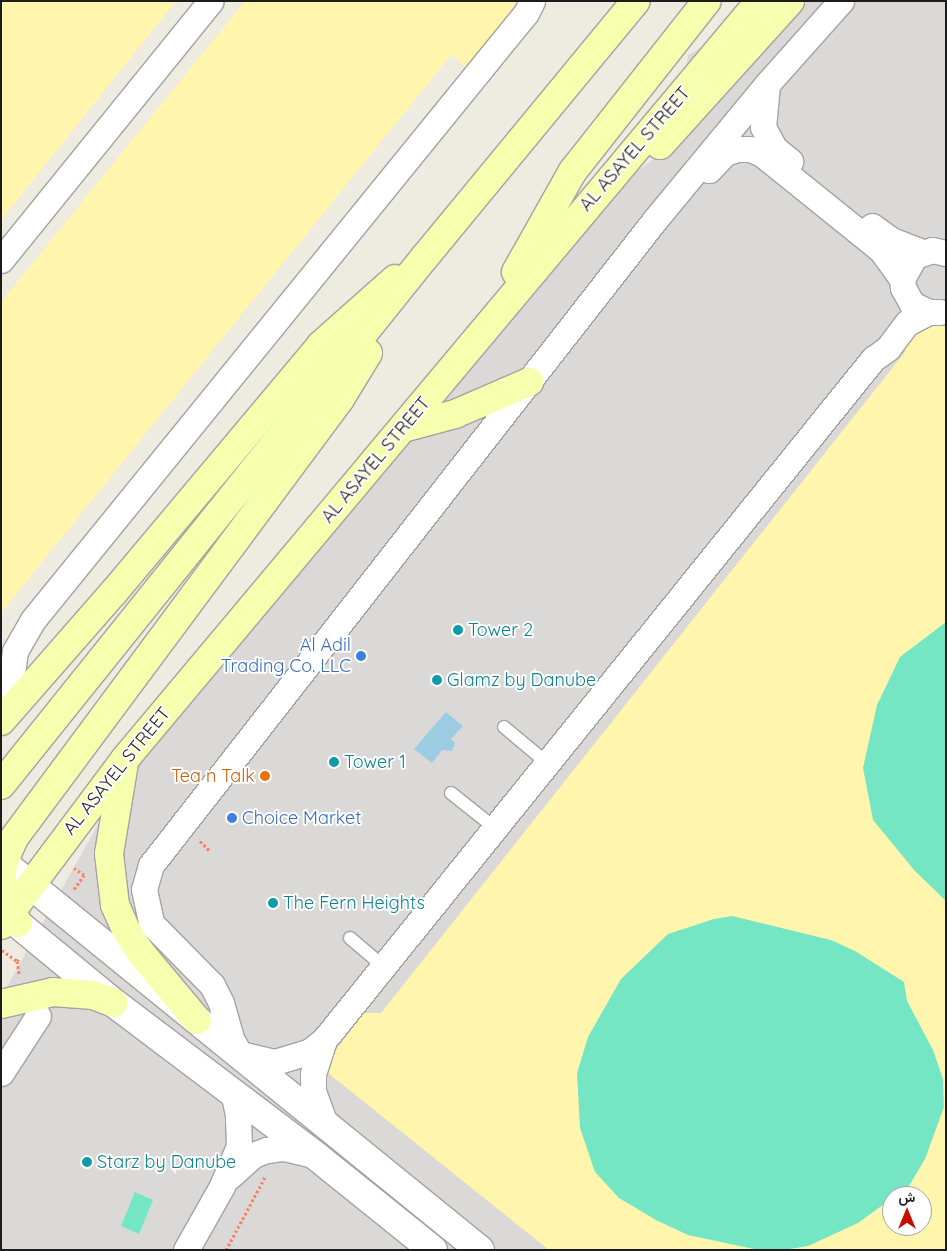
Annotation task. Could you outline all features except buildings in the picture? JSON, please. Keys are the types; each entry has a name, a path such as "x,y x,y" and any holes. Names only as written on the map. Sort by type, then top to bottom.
{"main road":[{"path":"1,785 404,286 424,258 636,1"},
{"path":"492,318 573,171 707,1"},
{"name":"AL ASAYEL STREET","path":"8,874 48,858 125,759 403,428 492,318 760,1"},
{"path":"601,189 661,144 680,126 790,1"},
{"path":"1,719 114,592 321,345 377,292 424,258"},
{"path":"8,918 8,874 14,838 340,398 404,286"},
{"path":"403,428 463,411 529,382"},
{"path":"125,759 109,854 116,905 126,930 141,953 197,1020"},
{"path":"1,1004 53,992 93,995 114,1004"}],"street":[{"path":"1,260 211,1"},
{"path":"1,719 9,696 14,651 32,621 526,13 532,1"},
{"path":"841,1 768,83 654,221 152,865 144,889 151,923 212,985 222,1003 230,1039 240,1054 275,1062 310,1052 324,1040 872,359 888,348 907,323 937,311"},
{"path":"768,83 762,127 774,148 883,235 939,251"},
{"path":"654,221 674,212 725,153 750,149 762,154 881,250 903,283 912,304 937,311"},
{"path":"872,359 879,341 897,316 909,262 939,251"},
{"path":"8,874 240,1054 480,1250"},
{"path":"8,918 114,1004 316,1156 433,1250"},
{"path":"1,1073 38,1016"},
{"path":"324,1040 313,1073 315,1099 326,1124"},
{"path":"186,1250 222,1186 239,1146 238,1114 233,1092"},
{"path":"222,1186 253,1155 284,1148 316,1156"}],"lane":[{"path":"504,727 547,763"},
{"path":"451,793 495,828"},
{"path":"350,938 383,966"}],"path":[{"path":"226,1250 268,1171 269,1166 253,1155"}],"shaded area":[{"path":"787,1 946,1 946,1250 1,1250 1,997 133,762 607,195 673,144 688,55"}],"sand":[{"path":"1,1 176,1 1,220"},
{"path":"245,1 519,1 466,67 451,55 1,613 1,302"},
{"path":"946,323 946,1250 549,1250 328,1073 329,1059 364,1013 381,1013 905,352 911,334 921,328"}],"green space":[{"path":"946,622 946,901 915,871 873,820 863,768 877,705 900,657"},
{"path":"732,916 831,940 855,951 904,982 907,1001 933,1050 943,1079 944,1107 925,1159 909,1186 882,1186 882,1206 858,1223 808,1246 784,1250 754,1249 688,1235 656,1220 619,1198 595,1172 580,1128 577,1073 588,1037 621,979 668,934 714,919"},
{"path":"135,1192 153,1200 139,1234 121,1226"}],"water":[{"path":"446,712 463,726 451,739 455,743 452,751 442,750 432,763 414,749"}],"place":[{"name":"Tower 2","path":"458,630"},
{"name":"Al Adil Trading Co. LLC","path":"361,656"},
{"name":"Glamz by Danube","path":"437,680"},
{"name":"Tower 1","path":"334,762"},
{"name":"Tea n Talk","path":"265,776"},
{"name":"Choice Market","path":"232,818"},
{"name":"The Fern Heights","path":"273,903"},
{"name":"Starz by Danube","path":"87,1162"}]}
